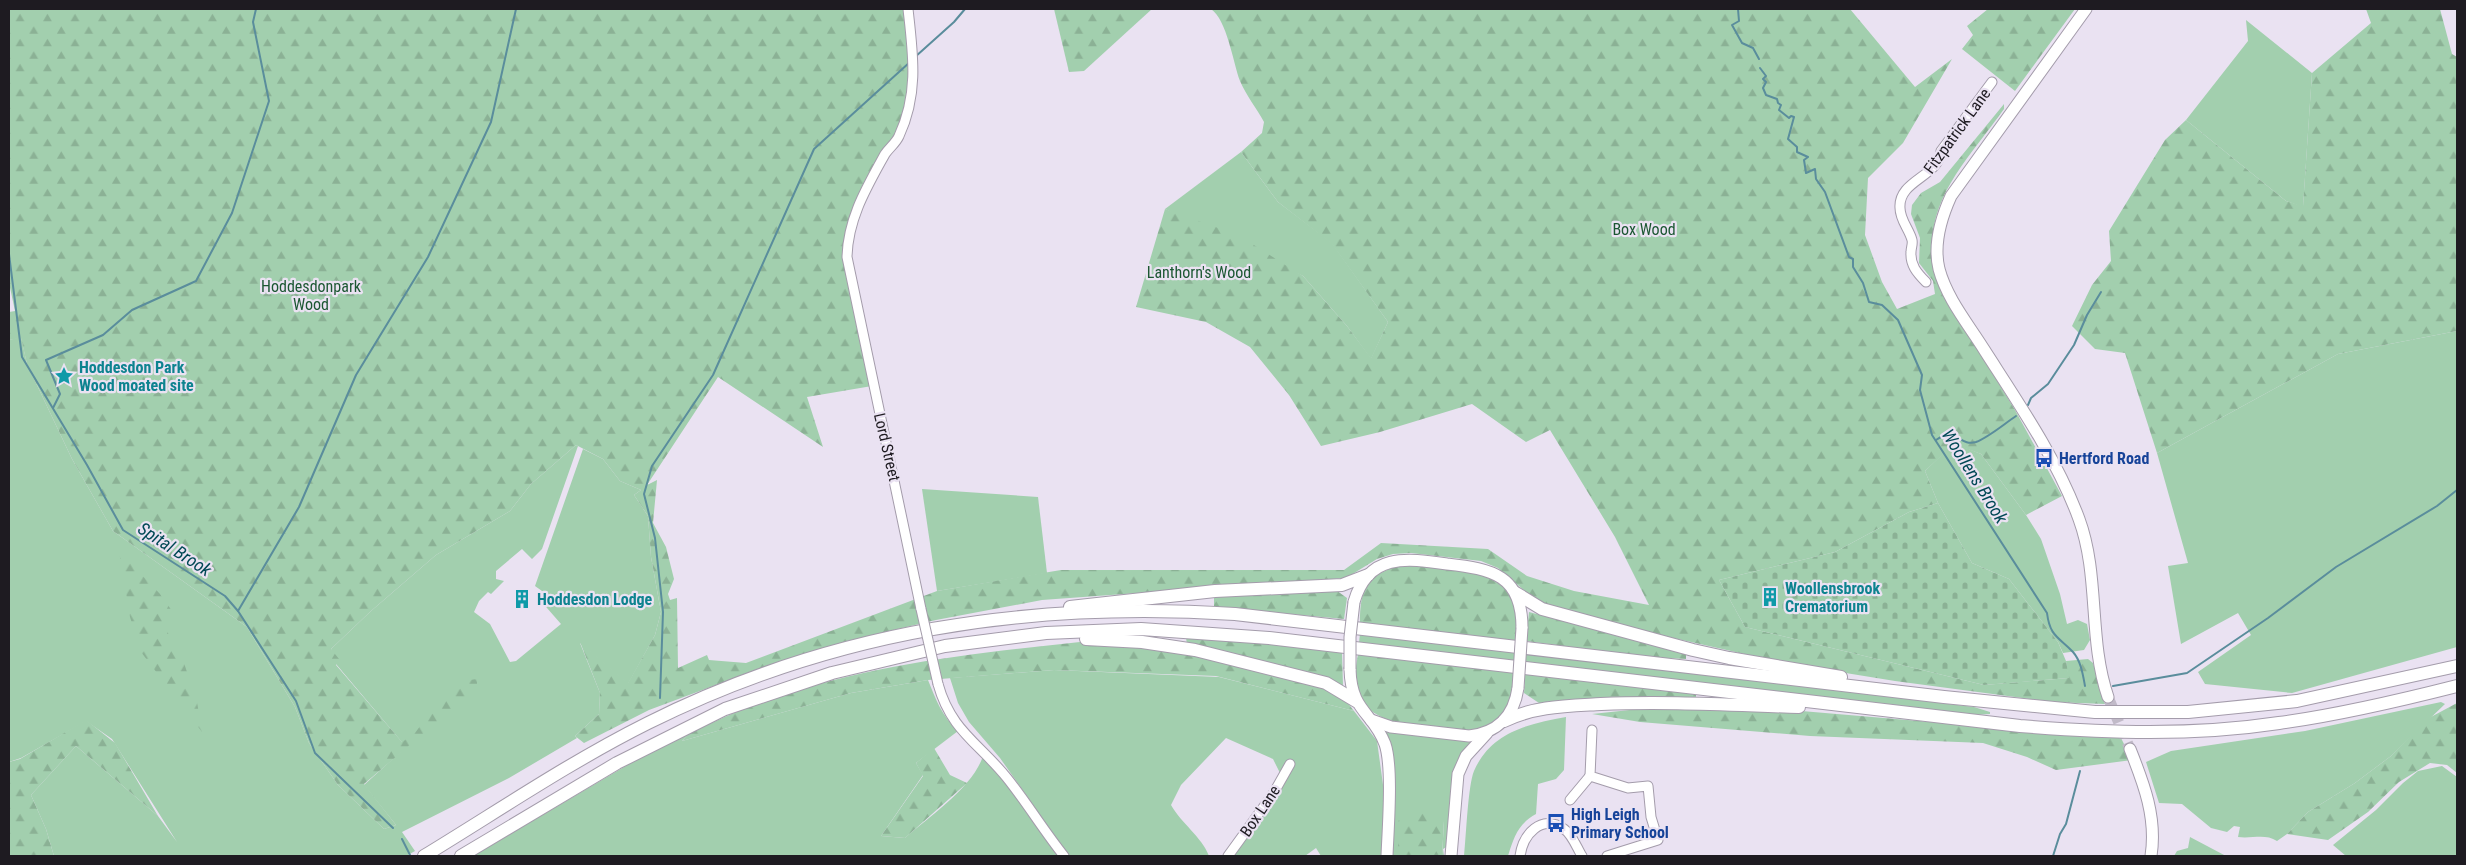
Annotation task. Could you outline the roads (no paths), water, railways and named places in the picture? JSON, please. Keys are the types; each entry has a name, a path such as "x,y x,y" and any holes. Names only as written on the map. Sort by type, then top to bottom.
{"highway":[{"path":"424,856 607,745 649,723 724,689 796,663 863,642 1084,604 1253,588 1342,585 1368,575"},
{"path":"1516,593 1551,612 1693,650 1944,697"},
{"path":"1014,616 1150,610 1235,614 1944,697 2096,712 2188,712 2297,701 2457,666"},
{"path":"461,856 617,763 725,709 832,673 945,646 1046,633 1141,629 1204,632 1891,711 2075,730 2184,732 2277,724 2332,715 2457,686"},
{"path":"945,646 1100,639 1169,645 1326,683 1356,701"},
{"path":"1504,721 1527,710 1545,707 1620,703 1675,703 1891,711"}],"main road":[{"path":"2086,9 1951,196 1939,227 1938,248 1939,268 1954,303 2028,419 2062,481 2078,518 2090,562 2097,653 2101,677 2108,697"},
{"path":"1387,856 1387,752 1384,743 1356,701 1350,688 1350,637 1354,602 1360,585 1368,575 1390,561 1407,559 1482,568 1495,572 1516,593 1522,616 1518,688 1513,709 1504,721 1487,733 1466,756 1458,774 1451,856"},
{"path":"1369,720 1391,727 1469,736 1487,733"},
{"path":"2130,750 2144,786 2151,812 2151,856"}],"street":[{"name":"Lord Street","path":"908,9 914,53 911,102 898,139 887,152 854,216 847,239 847,256 921,609 938,684 947,709 954,722 998,766 1064,856"},
{"name":"Fitzpatrick Lane","path":"1926,282 1917,273 1912,263 1912,241 1901,215 1901,198 1905,190 1921,178 1940,157 1941,151 1992,82"},
{"path":"1570,800 1590,776 1592,730"},
{"name":"Box Lane","path":"1228,856 1273,794 1290,764"},
{"path":"1590,776 1628,788 1648,786 1651,817 1658,840 1607,856"},
{"path":"1520,856 1524,839 1532,829 1543,825 1554,825 1566,830 1582,856"}],"waterway":[{"path":"53,408 60,394 46,360 103,335 132,310 196,281 232,213 269,101 253,22 256,9"},
{"path":"238,611 299,507 356,375 428,257 491,122 516,9"},
{"path":"915,57 954,22 965,9"},
{"name":"Woollens Brook","path":"1738,9 1739,21 1732,25 1742,43 1753,48 1759,59"},
{"path":"660,698 663,612 655,538 644,494 652,466 713,375 814,149 910,62"},
{"name":"Woollens Brook","path":"1760,68 1766,76 1763,79 1766,82 1763,88 1766,95 1777,99 1781,105 1779,110 1789,118 1791,116 1794,117 1788,139 1797,147 1797,152 1808,157 1804,160 1806,173 1815,169 1816,179 1825,192 1849,257 1853,259 1853,267 1863,283 1869,302 1882,305 1898,320 1922,375 1920,390 1932,435 2047,613 2053,632 2076,656 2085,686"},
{"name":"Spital Brook","path":"9,254 22,357 87,465 123,530 225,596 238,611 296,701 315,753 393,828"},
{"path":"2028,405 2031,398 2048,384 2074,345 2087,315 2101,292"},
{"path":"1936,440 1949,435 1966,442 1976,442 2016,416"},
{"path":"2113,686 2187,673 2268,618 2336,567 2437,506 2457,490"},
{"name":"Woollens Brook","path":"2053,856 2060,834 2066,824 2080,771"},
{"name":"Spital Brook","path":"402,839 410,855"}],"tunnel":[{"path":"2108,697 2130,749"}],"place":[{"name":"Hoddesdon Park Wood moated site","path":"64,376"},
{"name":"Hertford Road","path":"2044,458"},
{"name":"Woollensbrook Crematorium","path":"1770,597"},
{"name":"Hoddesdon Lodge","path":"522,599"},
{"name":"High Leigh Primary School","path":"1556,823"}],"park label":[{"name":"Box Wood","path":"1644,229"},
{"name":"Lanthorn's Wood","path":"1199,272"},
{"name":"Hoddesdonpark Wood","path":"311,295"}]}
